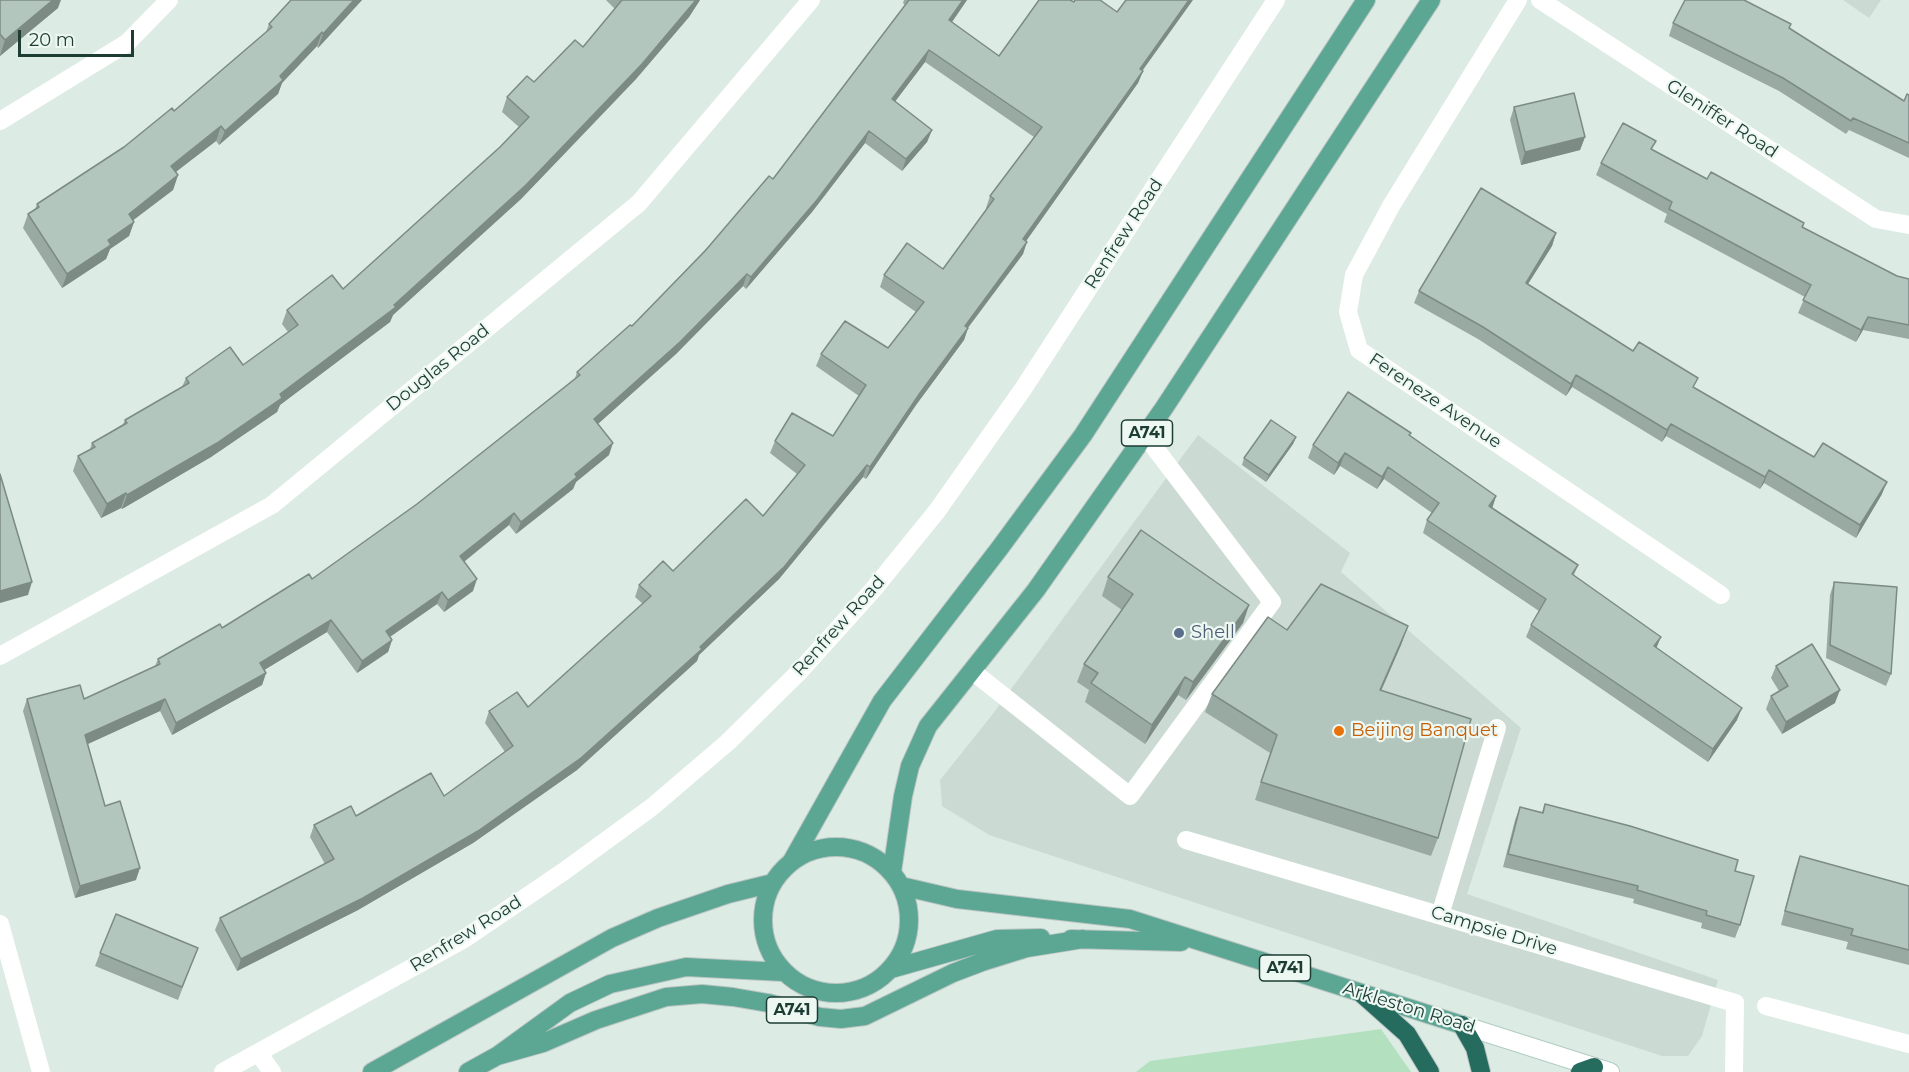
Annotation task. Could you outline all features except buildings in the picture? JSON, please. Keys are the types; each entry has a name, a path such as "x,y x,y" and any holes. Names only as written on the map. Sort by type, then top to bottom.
{"highway":[{"path":"1362,994 1407,1034 1430,1072"},
{"path":"1462,1025 1474,1048 1481,1072"}],"main road":[{"name":"A741","path":"792,861 857,741 882,701 1083,435 1366,0"},
{"name":"A741","path":"896,879 903,796 910,766 928,726 1036,590 1145,435 1431,0"},
{"path":"844,847 878,860 896,879 908,907 909,929 903,951 891,969 876,982 858,990 838,994 818,992 799,984 783,972 770,952 763,929 764,905 773,883 792,861 808,852 844,847"},
{"name":"Arkleston Road","path":"896,879 957,899 1130,919 1462,1025"},
{"path":"372,1072 612,938 658,918 728,894 773,883"},
{"name":"Arkleston Road","path":"891,969 997,939 1207,943"},
{"name":"A741","path":"497,1056 543,1043 596,1020 666,997 702,994 733,997 820,1017 841,1019 865,1016 953,973 982,962 1027,948 1083,939"},
{"name":"A741","path":"468,1072 497,1056 570,1003 610,984 686,967 783,972"}],"street":[{"path":"0,121 127,43 169,0"},
{"name":"Douglas Road","path":"0,656 272,505 639,203 811,0"},
{"name":"Renfrew Road","path":"223,1072 464,939 563,872 652,807 728,742 800,671 872,591 938,511 1030,379 1276,0"},
{"name":"Fereneze Avenue","path":"1518,0 1391,206 1354,275 1348,312 1359,350 1721,595"},
{"name":"Gleniffer Road","path":"1540,0 1876,219 1909,225"},
{"path":"972,671 1130,796 1272,602 1145,435"},
{"path":"1440,915 1497,728"},
{"name":"Campsie Drive","path":"1186,840 1735,1003 1734,1072"},
{"path":"0,924 41,1072"},
{"path":"1766,1006 1909,1044"},
{"name":"Arkleston Road","path":"1462,1025 1595,1070"},
{"path":"259,1054 272,1072"}],"shaded area":[{"path":"1843,0 1881,0 1869,18"},
{"path":"1198,435 1350,553 1341,572 1521,728 1467,894 1718,980 1702,1036 1688,1056 1662,1056 989,835 942,806 940,780 992,715"}],"green space":[{"path":"1381,1029 1411,1072 1136,1072 1150,1061"}],"place":[{"name":"Shell","path":"1179,633"},
{"name":"Beijing Banquet","path":"1339,731"}]}
